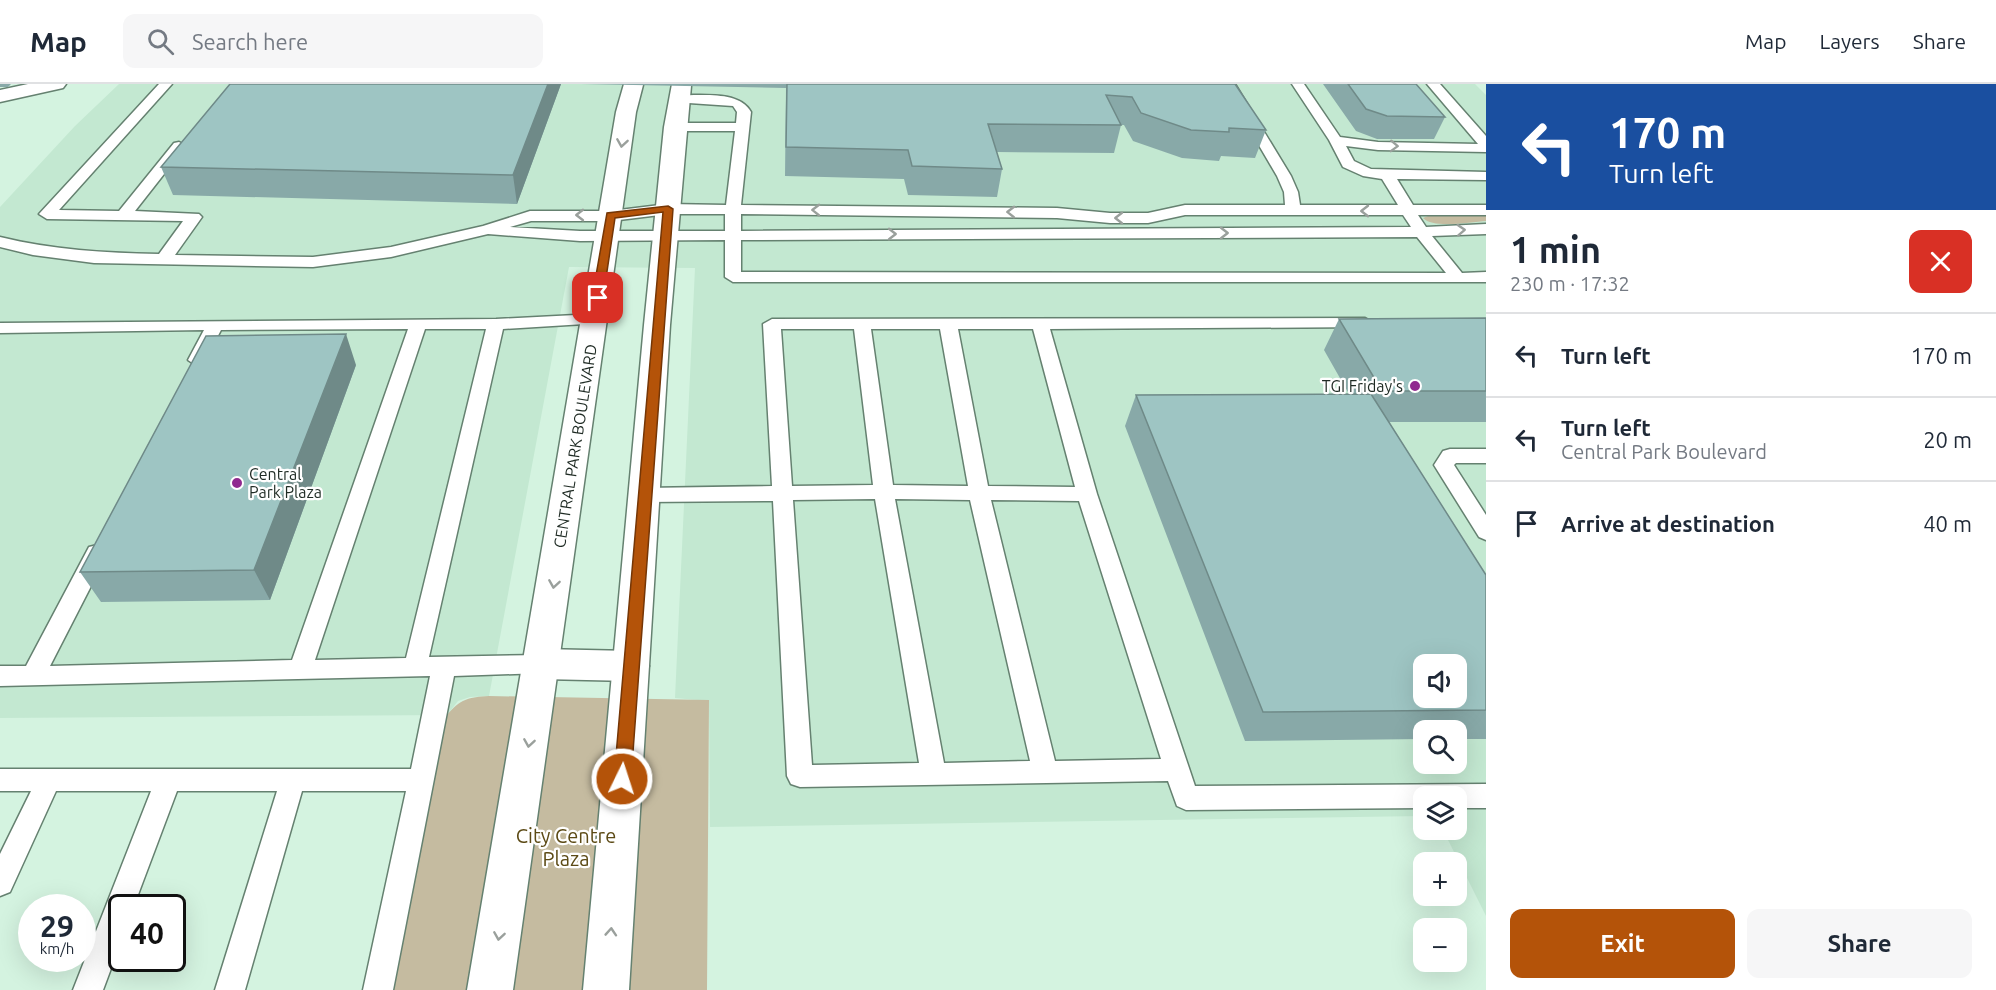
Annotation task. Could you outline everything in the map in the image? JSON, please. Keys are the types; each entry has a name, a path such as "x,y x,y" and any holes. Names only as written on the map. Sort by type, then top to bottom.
{"street":[{"path":"0,96 56,84"},
{"name":"CENTRAL PARK BOULEVARD","path":"490,990 626,112 633,85"},
{"path":"606,990 644,495 675,127 680,92"},
{"path":"542,664 631,666"}],"lane":[{"path":"163,260 194,217 47,214 166,84"},
{"path":"1229,84 1284,176 1291,192 1293,210"},
{"path":"1298,84 1336,140 1348,164 1368,173 1388,175 1486,176"},
{"path":"1433,84 1486,146"},
{"path":"680,92 734,102 740,104 744,112 734,210 733,278 1486,277"},
{"path":"675,127 743,127"},
{"path":"123,216 187,137"},
{"path":"1336,140 1378,146 1486,146"},
{"path":"1388,175 1421,232 1458,278"},
{"path":"0,242 62,254 163,260 314,262 391,252 487,230 522,235 667,221 734,210 1070,214 1110,218 1148,218 1185,210 1486,210"},
{"path":"1165,233 1168,212"},
{"path":"1070,214 1089,234"},
{"path":"609,225 667,221 733,234 1421,232 1486,229"},
{"path":"0,328 496,324 595,319"},
{"path":"1177,770 800,776 772,324 1380,323"},
{"path":"300,670 418,324"},
{"path":"415,668 496,324"},
{"path":"862,324 884,492 933,774"},
{"path":"948,324 979,493 1045,772"},
{"path":"1040,324 1087,494 1186,798 1486,796"},
{"path":"187,378 215,325"},
{"path":"1486,456 1450,456 1444,465 1486,532"},
{"path":"644,495 884,492 1087,494"},
{"path":"33,675 105,537"},
{"path":"0,676 542,664"},
{"path":"378,990 444,667"},
{"path":"0,780 421,780"},
{"path":"0,883 49,780"},
{"path":"88,990 168,780"},
{"path":"230,990 293,780"}],"shaded area":[{"path":"119,84 1475,84 1486,95 1486,916 1467,878 1467,852 1454,852 1448,840 1467,840 1467,786 1413,786 1413,816 710,827 709,701 675,698 695,268 569,267 489,696 470,697 458,701 447,715 0,718 0,207 75,126"}],"green space":[{"path":"1486,215 1486,221 1453,224 1435,223 1423,218 1428,216"},
{"name":"City Centre Plaza","path":"489,696 709,700 707,990 389,990 447,715 456,705 465,700"}],"building":[{"path":"230,84 548,84 513,175 161,167"},
{"path":"787,84 1235,84 1266,130 1229,128 1229,132 1191,130 1141,113 1132,97 1106,95 1121,125 988,124 1002,169 912,166 908,150 786,147"},
{"path":"1348,84 1416,84 1445,117 1387,116 1366,109"},
{"path":"1486,318 1486,391 1382,391 1339,319"},
{"name":"Central Park Plaza","path":"346,334 254,570 80,572 206,336"},
{"path":"1371,394 1486,575 1486,710 1263,712 1136,395"}],"place":[{"name":"TGI Friday's","path":"1415,386"},
{"name":"Central Park Plaza","path":"237,483"}],"route":[{"path":"598,298 610,216 668,209 622,779"}]}
